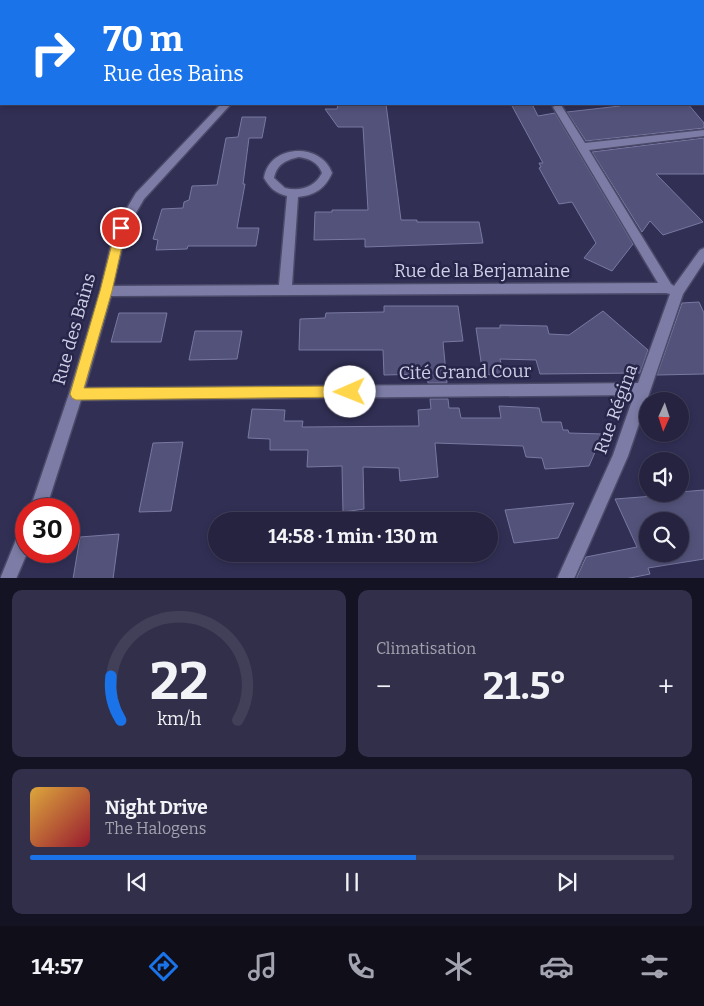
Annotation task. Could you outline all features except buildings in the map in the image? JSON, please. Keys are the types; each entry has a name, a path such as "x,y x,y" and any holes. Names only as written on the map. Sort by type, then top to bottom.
{"street":[{"name":"Rue des Bains","path":"42,498 76,394 106,291 121,228 140,196 225,105"},
{"path":"558,107 672,290"},
{"path":"582,147 704,133"},
{"path":"290,155 313,156 321,160 327,172 325,179 319,187 310,191 293,194 275,187 270,181 269,171 271,166 277,160 290,155"},
{"path":"285,290 293,194"},
{"name":"Rue Régina","path":"565,578 620,456 644,389 672,290 704,253"},
{"name":"Rue de la Berjamaine","path":"106,291 672,290"},
{"name":"Cité Grand Cour","path":"76,394 644,389"},
{"path":"7,578 15,560"}],"route":[{"path":"121,228 106,291 76,394 350,392"}]}
